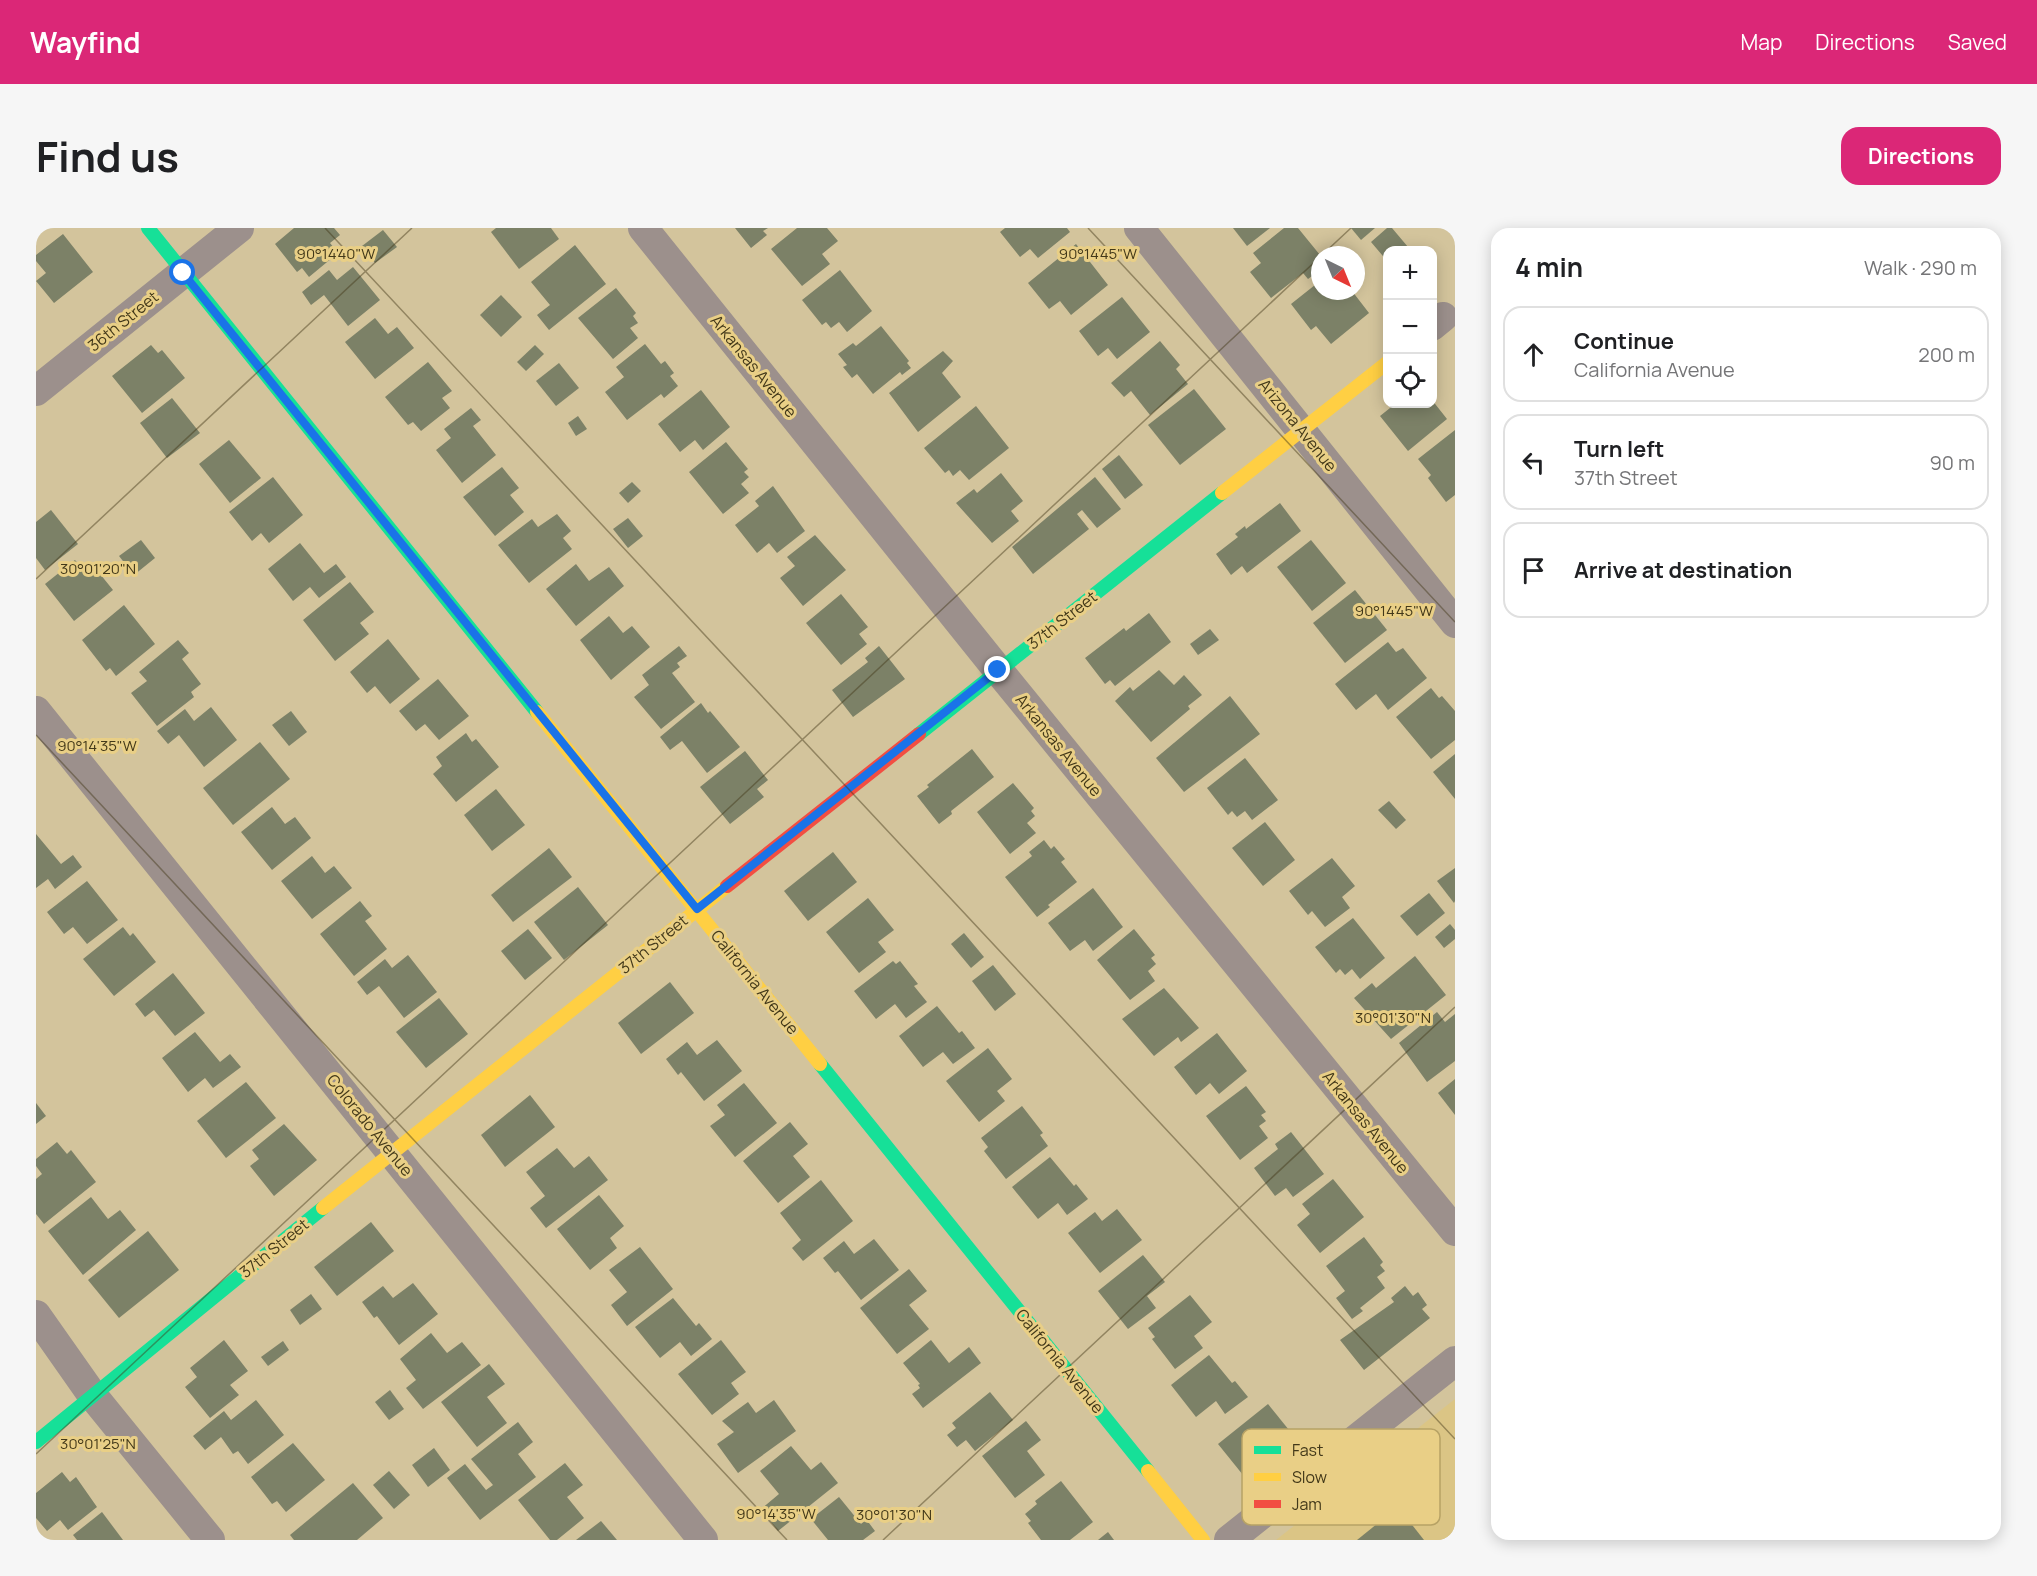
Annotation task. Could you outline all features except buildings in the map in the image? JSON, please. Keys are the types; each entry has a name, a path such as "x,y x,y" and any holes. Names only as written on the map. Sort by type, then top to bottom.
{"street":[{"name":"California Avenue","path":"148,228 1203,1540"},
{"name":"36th Street","path":"36,391 239,228"},
{"name":"Arkansas Avenue","path":"643,228 998,670 1455,1231"},
{"name":"Arizona Avenue","path":"1139,228 1455,623"},
{"name":"37th Street","path":"36,1442 392,1152 1383,366"},
{"name":"Colorado Avenue","path":"36,711 703,1540"},
{"path":"36,1315 93,1395 210,1540"},
{"path":"1369,1429 1455,1361"},
{"path":"1229,1540 1248,1525"}],"shaded area":[{"path":"1455,1399 1455,1540 1276,1540 1295,1525 1440,1525 1440,1429 1417,1429"}],"traffic: fast":[{"path":"148,228 537,712"},
{"path":"919,734 1222,493"},
{"path":"820,1064 1148,1471"},
{"path":"36,1442 323,1208"}],"traffic: slow":[{"path":"1222,493 1383,366"},
{"path":"537,712 820,1064"},
{"path":"323,1208 727,886"},
{"path":"1148,1471 1203,1540"}],"traffic: jam":[{"path":"727,886 919,734"}],"route":[{"path":"183,273 697,909 998,670"}]}
